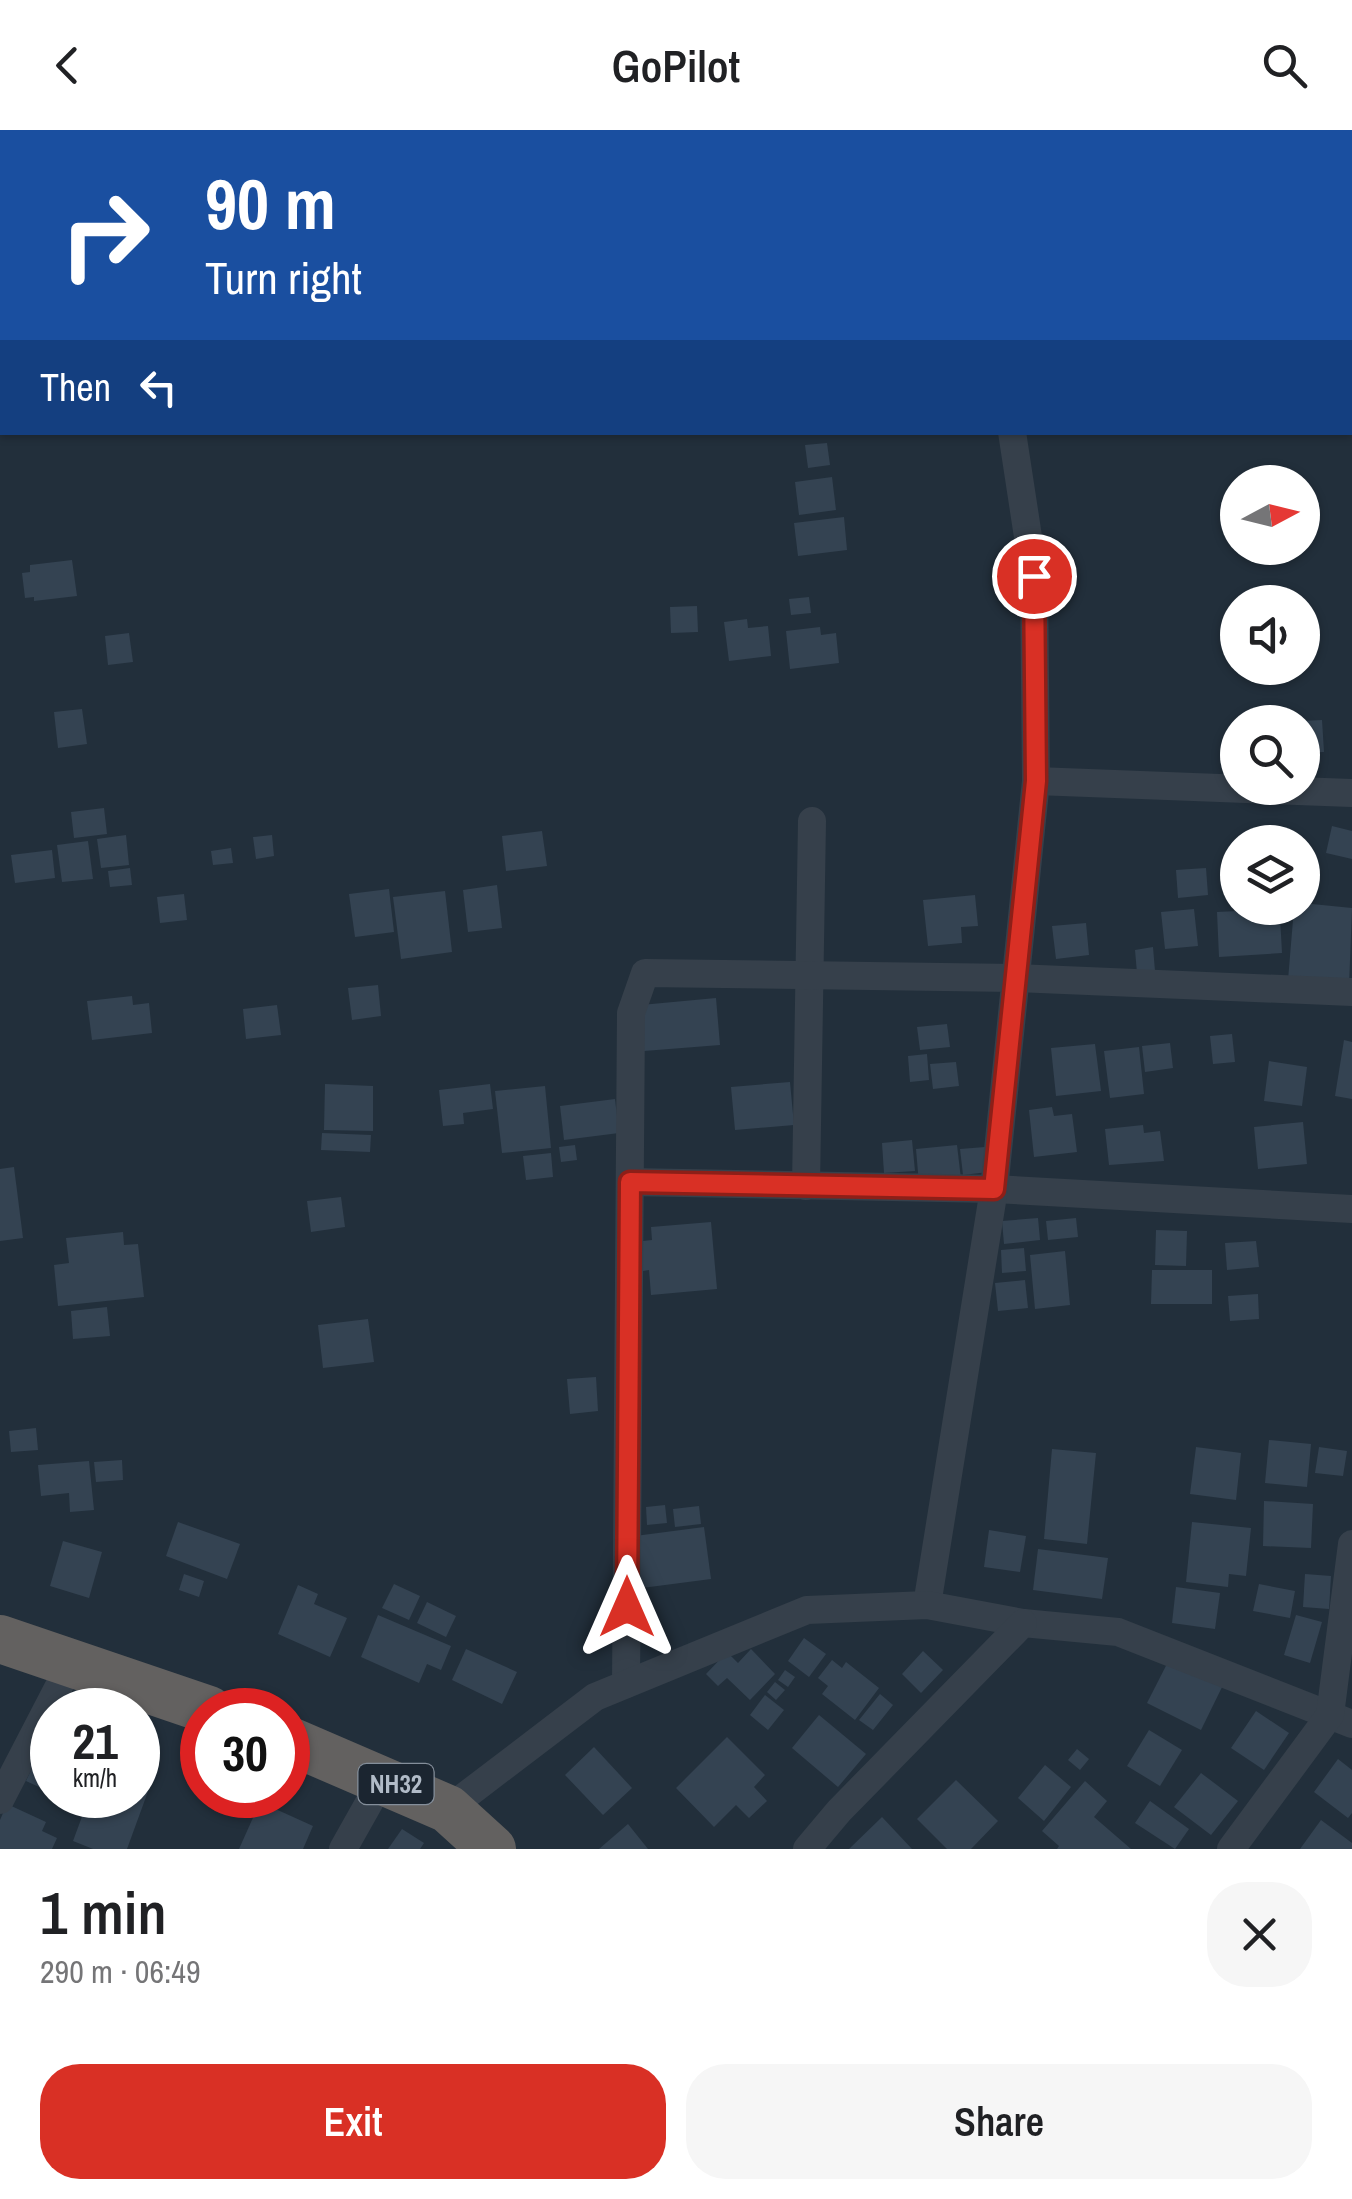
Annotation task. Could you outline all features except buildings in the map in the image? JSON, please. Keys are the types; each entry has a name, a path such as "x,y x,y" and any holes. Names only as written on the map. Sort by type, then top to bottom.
{"highway":[{"path":"0,1639 180,1700"},
{"name":"NH32","path":"310,1749 448,1809 492,1849"}],"street":[{"path":"926,1605 994,1189 1036,781 1034,576 1012,435"},
{"path":"1036,781 1352,793"},
{"path":"806,1186 812,820"},
{"path":"626,1684 632,1014 644,973 1015,978 1352,992"},
{"path":"630,1182 994,1189 1352,1209"},
{"path":"1232,1849 1341,1719 1352,1544"},
{"path":"448,1809 595,1697 807,1610 926,1605 1023,1623 1118,1632 1341,1719"},
{"path":"807,1849 1023,1623"},
{"path":"0,1800 71,1663"},
{"path":"344,1849 382,1778"}],"route":[{"path":"627,1607 630,1182 994,1189 1036,781 1034,576"}]}
